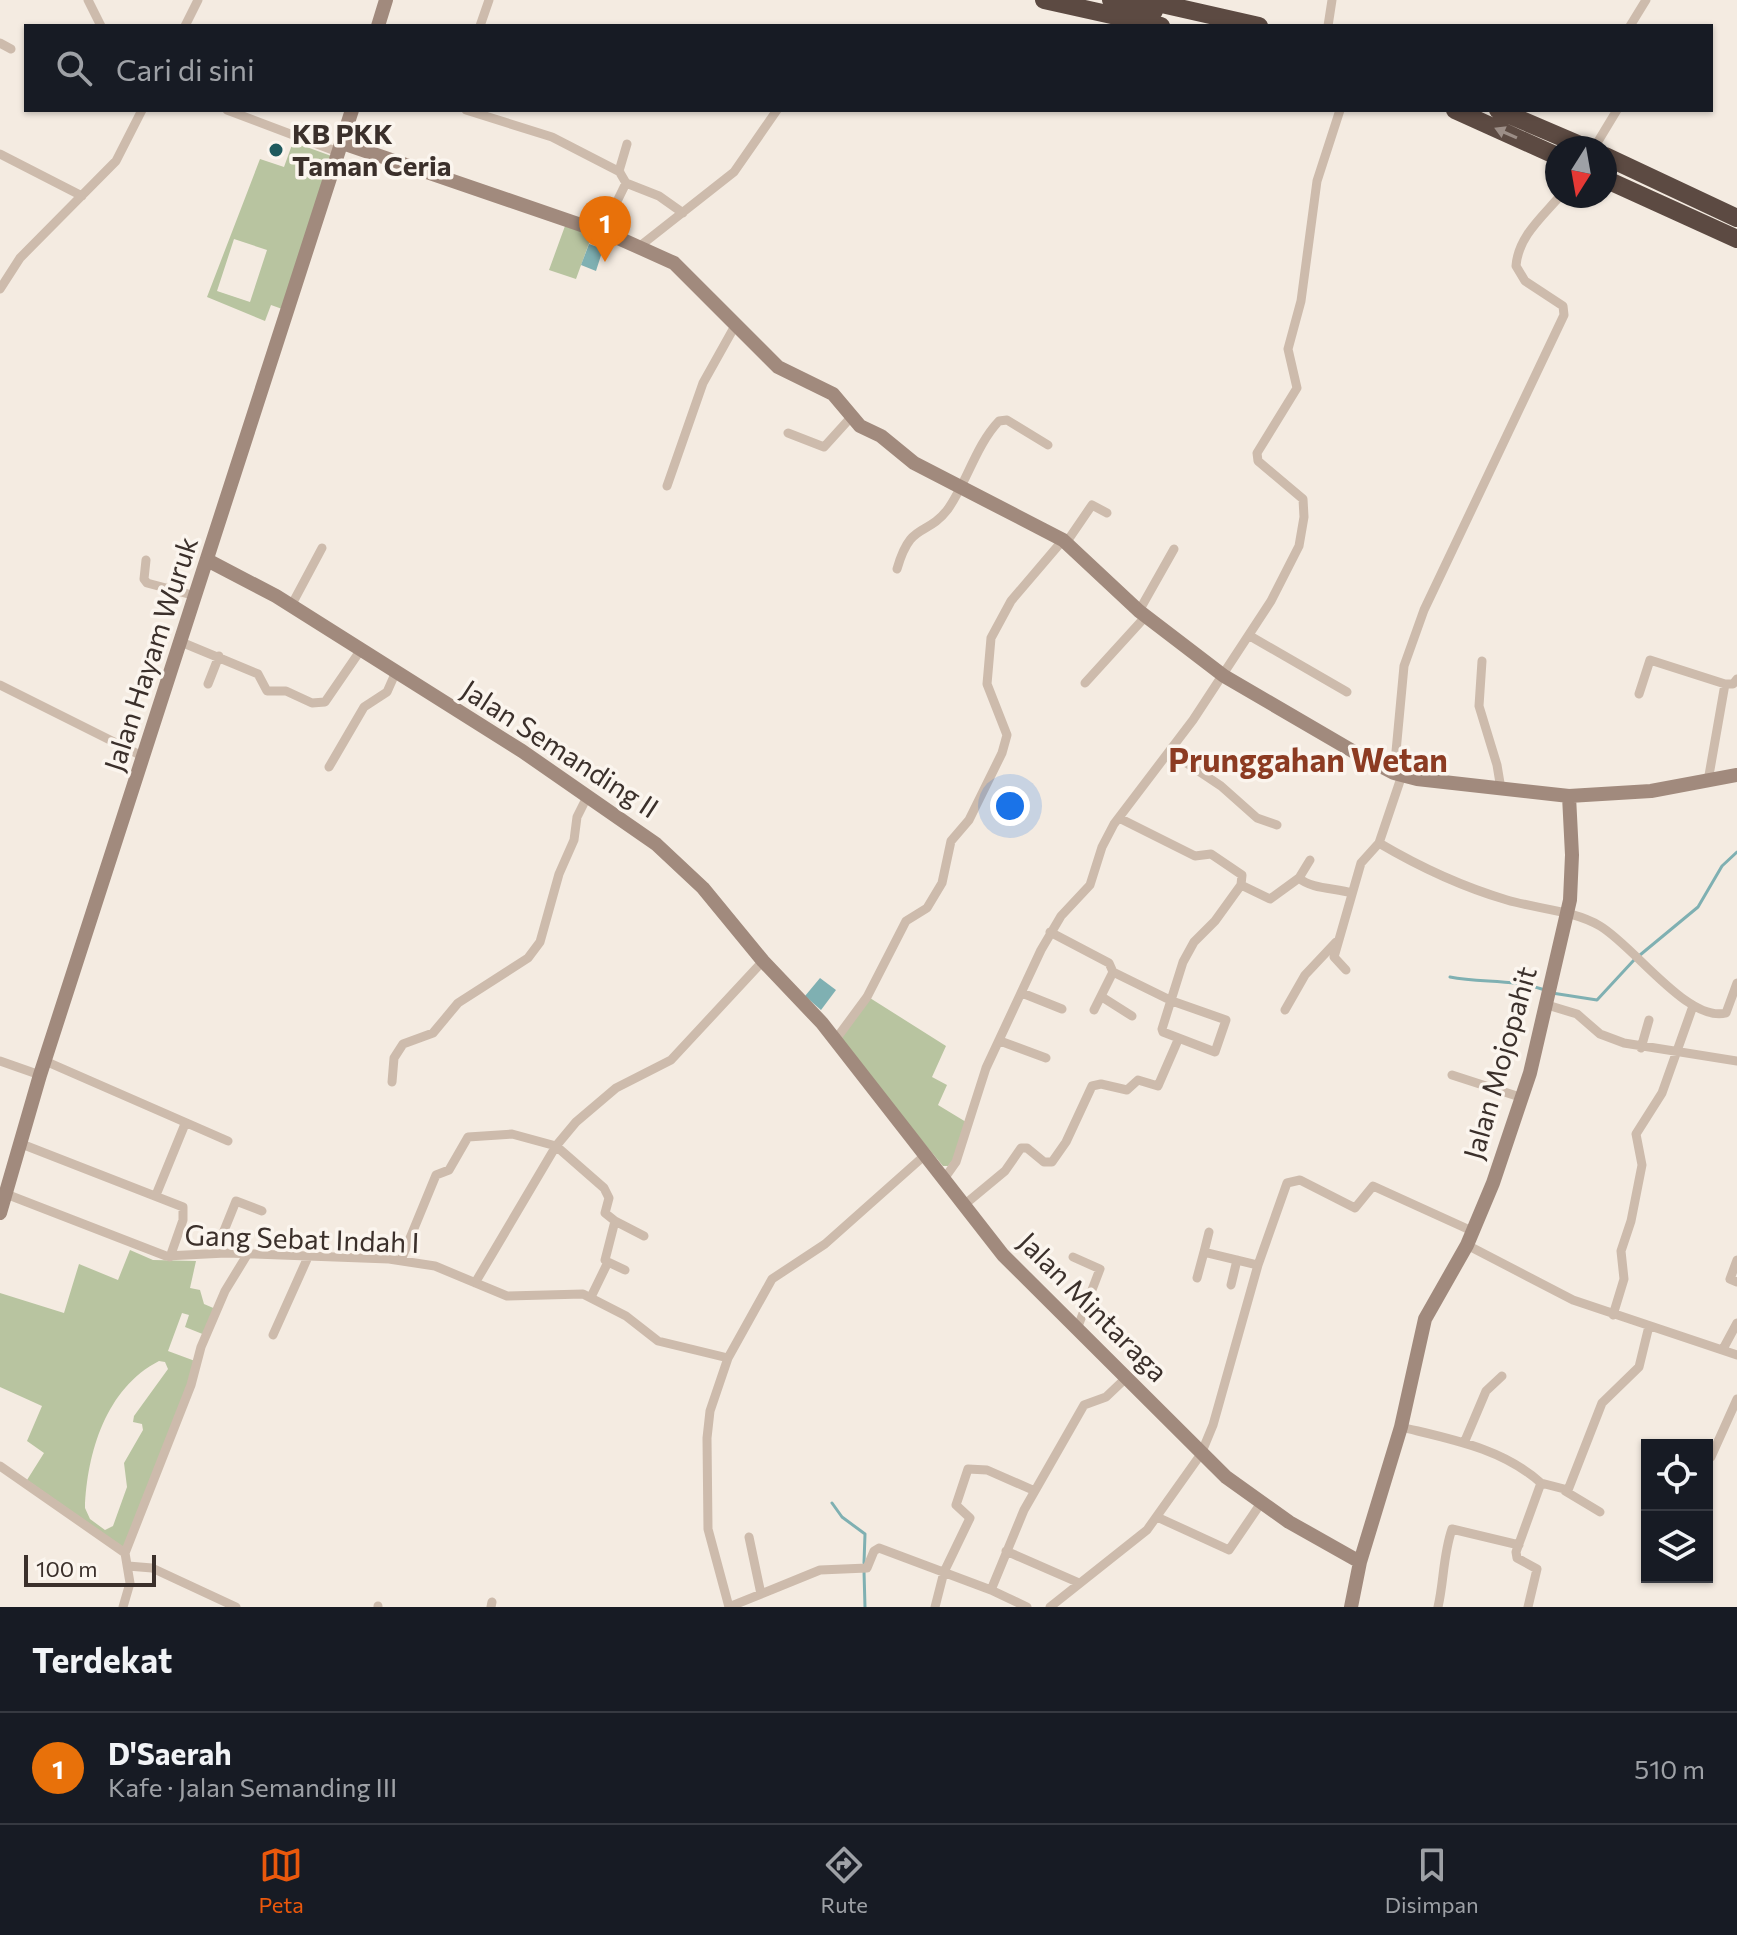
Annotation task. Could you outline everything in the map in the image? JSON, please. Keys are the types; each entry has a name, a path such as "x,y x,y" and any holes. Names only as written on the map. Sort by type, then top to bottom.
{"highway":[{"path":"1044,0 1152,24"},
{"path":"1111,0 1202,24"},
{"path":"1144,0 1226,23"},
{"path":"1459,112 1545,151"},
{"path":"1503,112 1559,136"},
{"path":"1545,130 1549,136"},
{"path":"1617,162 1737,218"},
{"path":"1617,172 1647,187 1644,192 1633,191"},
{"path":"1617,184 1737,236"},
{"path":"1670,186 1658,185 1656,190 1737,236"}],"street":[{"path":"88,0 100,24"},
{"path":"186,24 198,0"},
{"path":"379,24 386,0"},
{"path":"481,24 489,0"},
{"path":"1328,24 1332,0"},
{"path":"1631,24 1646,0"},
{"path":"0,43 11,49"},
{"path":"0,289 20,258 116,161 141,112"},
{"path":"233,112 602,232 674,263 690,275 778,367 833,394 860,426 881,436 914,463 958,488 1064,541 1143,614 1224,676 1326,737 1398,774 1569,796 1651,791 1737,775"},
{"name":"Jalan Hayam Wuruk","path":"0,1213 6,1194 5,1166 19,1143 351,112"},
{"path":"472,112 552,137 620,172 626,183 659,196 683,213"},
{"path":"640,246 734,172 776,112"},
{"path":"944,1179 956,1162 983,1074 1050,932 1090,885 1104,842 1224,676 1293,560 1304,524 1302,496 1258,461 1257,453 1297,388 1288,349 1301,301 1317,181 1339,112"},
{"path":"1601,136 1616,112"},
{"path":"620,172 627,144"},
{"path":"0,154 82,196"},
{"path":"602,232 626,183"},
{"path":"1346,970 1334,960 1339,940 1361,863 1379,843 1398,774 1404,666 1420,622 1564,315 1563,306 1525,281 1516,266 1520,248 1550,208"},
{"path":"667,486 703,383 736,324"},
{"path":"788,433 824,447 853,415"},
{"path":"897,569 908,539 942,516 999,421 1007,420 1048,445"},
{"path":"836,1039 867,997 906,921 927,908 942,883 951,841 969,820 1002,753 1007,735 987,684 991,638 1011,601 1092,505 1107,513"},
{"path":"291,606 322,548"},
{"path":"1085,683 1143,614 1174,549"},
{"path":"146,560 144,579 147,583 196,596"},
{"name":"Jalan Semanding II","path":"209,561 291,606 588,795 675,861 836,1039"},
{"path":"1250,636 1347,692"},
{"path":"181,642 258,674 267,691 286,691 318,704 325,702 360,651"},
{"path":"208,684 219,656"},
{"path":"1639,694 1650,660 1725,684 1733,684 1737,679"},
{"path":"1482,661 1479,706 1501,789"},
{"path":"329,767 364,707 387,692 395,674"},
{"path":"1708,781 1725,684"},
{"path":"0,685 144,757"},
{"path":"1170,752 1221,786 1257,818 1277,825"},
{"path":"392,1082 394,1058 403,1044 427,1037 458,1003 533,953 559,874 574,840 579,811 588,795"},
{"name":"Jalan Mojopahit","path":"1351,1607 1360,1562 1401,1427 1425,1319 1470,1238 1523,1098 1567,914 1572,855 1569,796"},
{"path":"1050,932 1107,961 1113,972 1172,1001 1226,1021 1214,1052 1178,1040 1162,1029 1172,1001 1183,962 1194,942 1215,921 1241,885 1242,875 1211,854 1195,856 1119,818"},
{"path":"1379,843 1405,859 1503,899 1567,914 1601,926 1634,950 1682,1000 1693,1006 1725,1014 1736,989"},
{"path":"1241,885 1269,899 1299,878 1310,860"},
{"path":"1299,878 1308,885 1324,885 1352,893"},
{"path":"1285,1010 1305,975 1339,940"},
{"path":"475,1283 556,1146 576,1122 616,1088 671,1060 763,961"},
{"path":"1094,1010 1113,972"},
{"path":"1022,993 1062,1009"},
{"path":"1102,997 1132,1016"},
{"path":"1544,1004 1570,1010 1600,1034 1641,1048 1737,1061"},
{"path":"1613,1315 1624,1279 1621,1251 1631,1221 1642,1165 1636,1134 1662,1093 1693,1006"},
{"path":"1641,1048 1649,1020"},
{"name":"Jalan Mintaraga","path":"836,1039 1003,1255 1201,1454 1261,1503 1360,1562"},
{"path":"964,1205 1005,1171 1023,1147 1040,1160 1052,1162 1066,1142 1092,1086 1101,1084 1127,1090 1139,1080 1158,1086 1178,1040"},
{"path":"1000,1041 1046,1058"},
{"path":"0,1061 43,1068 228,1141"},
{"path":"1452,1075 1523,1098"},
{"path":"156,1195 185,1124"},
{"path":"401,1260 436,1175 449,1170 468,1137 512,1134 556,1146 604,1188 609,1198 605,1213 644,1236"},
{"path":"19,1143 183,1207 183,1220 170,1257"},
{"path":"924,1156 825,1244 772,1279 728,1358 710,1411 707,1438 708,1529 729,1607 820,1570 863,1568 879,1548 991,1590 1027,1607"},
{"path":"1050,1607 1077,1582 1135,1540 1157,1517 1201,1454 1217,1412 1258,1265 1287,1183 1294,1180 1326,1192 1355,1208 1373,1186 1470,1238 1539,1285 1613,1315 1737,1355"},
{"name":"Gang Sebat Indah I","path":"6,1194 170,1257 215,1253 401,1260 435,1266 513,1297 575,1292 626,1316 658,1341 728,1358"},
{"path":"215,1253 236,1201 262,1211"},
{"path":"615,1221 605,1260 625,1270"},
{"path":"1197,1278 1209,1232"},
{"path":"1204,1252 1258,1265"},
{"path":"123,1607 130,1583 125,1553 191,1385 201,1347 225,1291 247,1255"},
{"path":"273,1335 308,1257"},
{"path":"1073,1257 1100,1269 1077,1329"},
{"path":"1231,1285 1237,1260"},
{"path":"1737,1260 1730,1279 1737,1282"},
{"path":"591,1297 608,1262"},
{"path":"1723,1349 1737,1323"},
{"path":"1565,1491 1602,1403 1639,1367 1649,1326"},
{"path":"1464,1443 1487,1389 1502,1376"},
{"path":"991,1590 1035,1491 1086,1402 1106,1397 1126,1378"},
{"path":"1713,1453 1737,1399"},
{"path":"1401,1427 1464,1443 1503,1457 1541,1483 1565,1491 1600,1512"},
{"path":"0,1466 125,1553"},
{"path":"935,1607 944,1572 970,1518 956,1505 968,1469 987,1470 1035,1491"},
{"path":"1528,1607 1537,1569 1517,1558 1541,1483"},
{"path":"1157,1517 1229,1550 1261,1503"},
{"path":"1438,1607 1444,1583 1443,1564 1452,1529 1519,1545"},
{"path":"749,1537 761,1594"},
{"path":"1006,1551 1077,1582"},
{"path":"128,1566 152,1568 236,1607"}],"green space":[{"path":"293,142 334,157 285,310 271,305 265,321 207,297 260,159 284,167","holes":["234,239 267,250 250,302 217,291"]},
{"path":"565,226 592,235 576,279 549,270"},
{"path":"870,998 946,1046 932,1077 947,1085 938,1105 966,1122 956,1156 948,1166 943,1166 839,1040"},
{"path":"130,1250 153,1260 196,1261 190,1288 200,1290 204,1304 218,1310 205,1335 185,1327 189,1315 182,1313 168,1351 195,1361 190,1386 124,1548 27,1480 44,1453 27,1441 42,1406 0,1387 0,1293 64,1313 79,1264 118,1280","holes":["159,1361 165,1362 168,1369 134,1416 133,1422 142,1424 143,1430 124,1463 127,1487 113,1526 105,1530 90,1519 85,1508 95,1444 113,1405 125,1388"]}],"water":[{"path":"589,244 603,249 596,271 581,265"},
{"path":"820,978 836,990 821,1010 805,996"}],"waterway":[{"path":"1640,955 1698,907 1722,866 1737,852"},
{"path":"1552,993 1597,1000 1634,960"},
{"path":"1450,977 1522,984 1545,990"},
{"path":"832,1503 842,1517 865,1534 864,1563"},
{"path":"864,1571 865,1607"}],"place":[{"name":"KB PKK Taman Ceria","path":"276,150"},
{"name":"D'Saerah","path":"605,262"}],"district":[{"name":"Prunggahan Wetan","path":"1308,761"}]}
